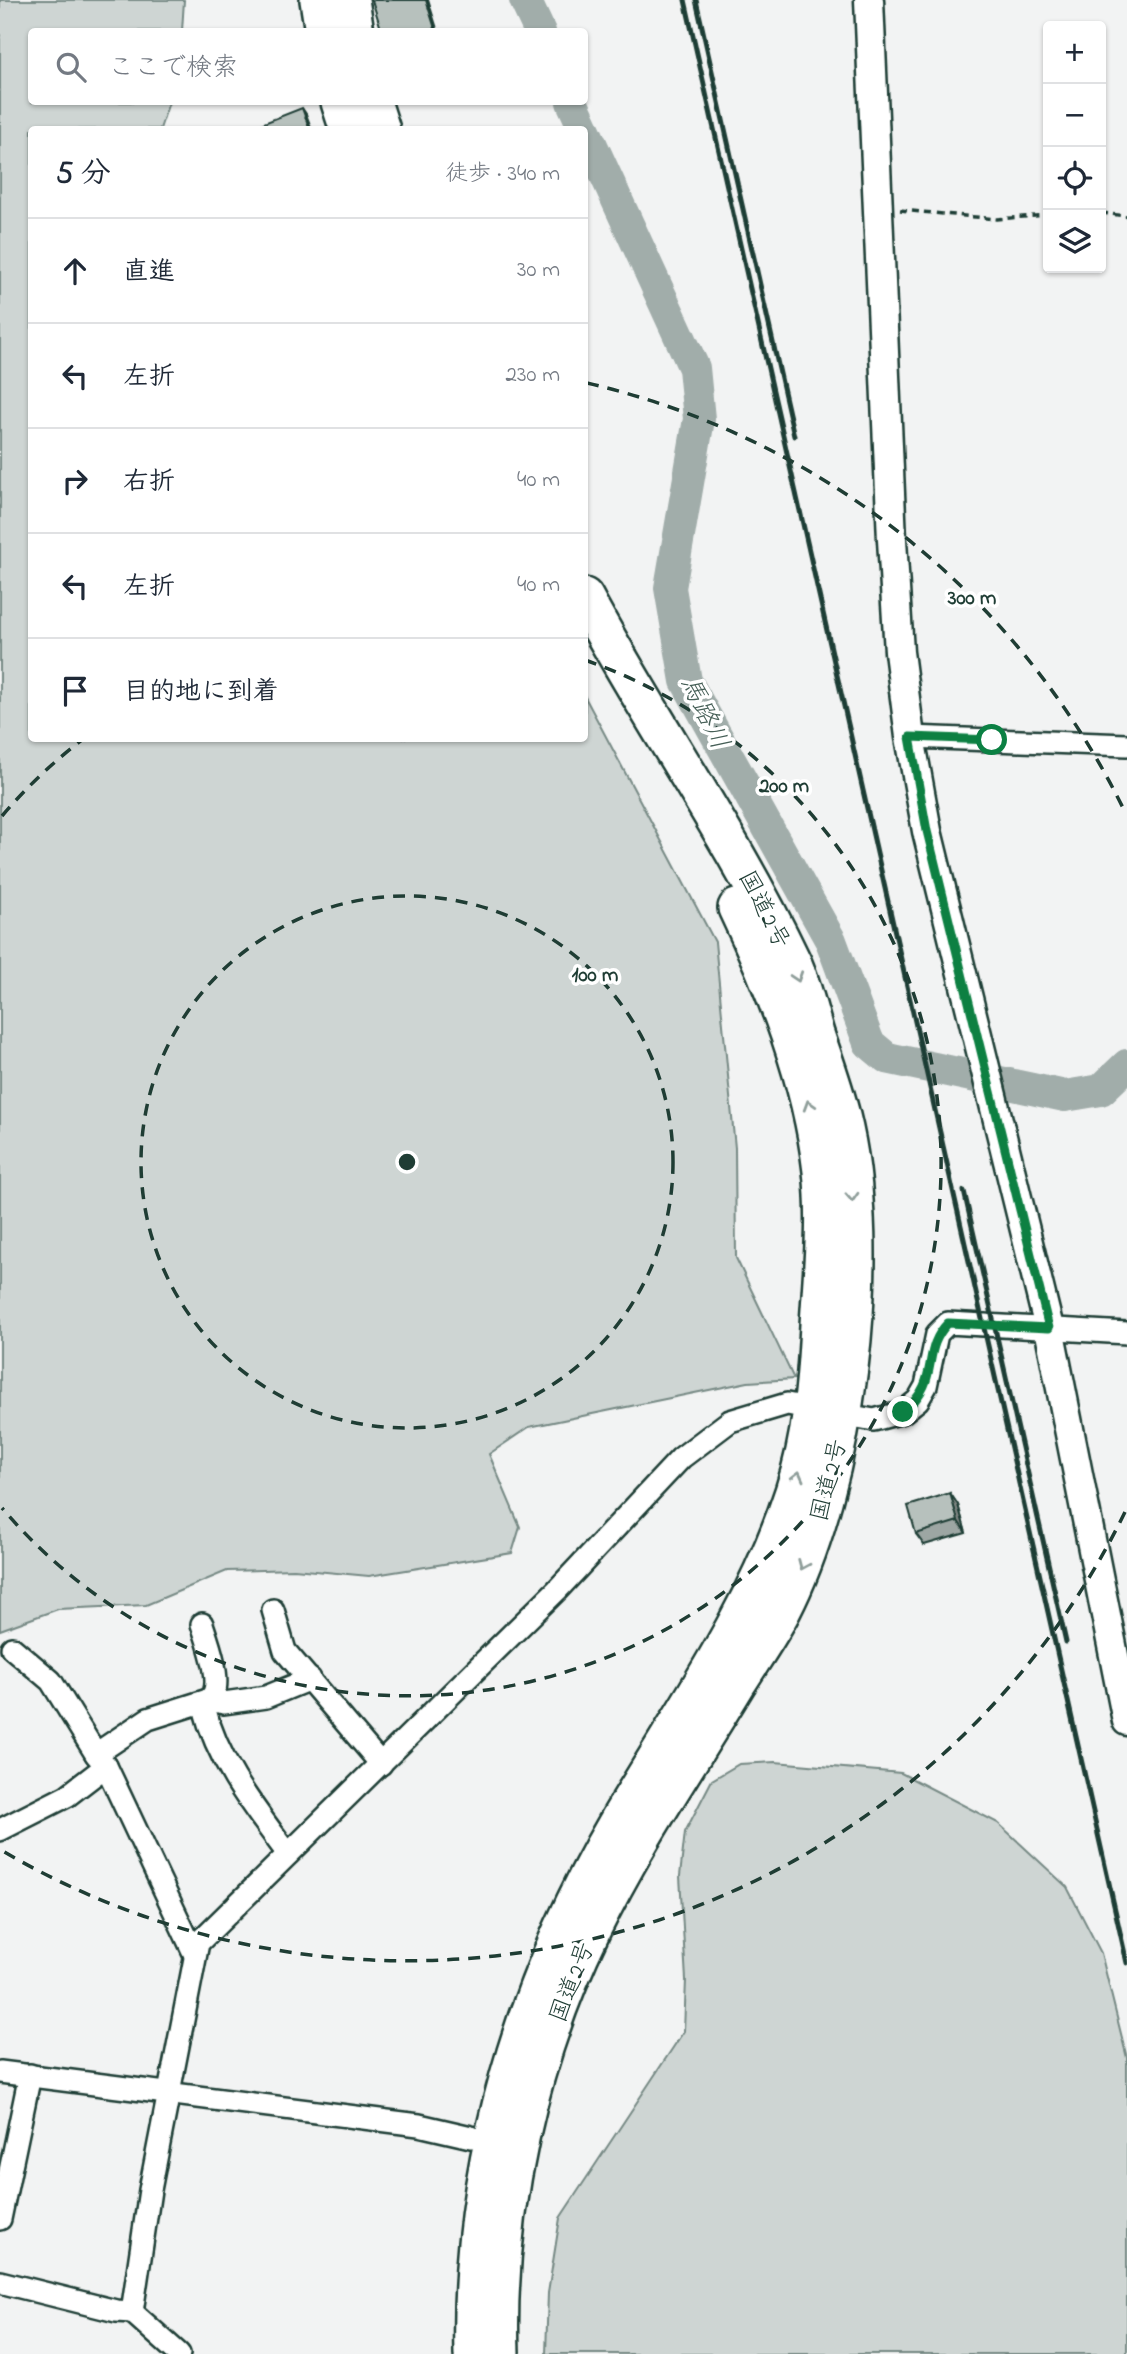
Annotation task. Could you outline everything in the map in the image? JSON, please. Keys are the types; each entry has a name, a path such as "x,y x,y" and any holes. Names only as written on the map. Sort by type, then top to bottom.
{"highway":[{"path":"318,0 323,28"},
{"path":"349,0 354,28"},
{"path":"341,105 348,126"},
{"path":"373,105 380,126"},
{"name":"国道2号","path":"500,2354 502,2266 517,2159 528,2109 561,2001 590,1933 731,1665 794,1491 828,1413 854,1288 850,1169 842,1117 794,967 743,866 588,604"},
{"name":"国道2号","path":"588,639 736,905 771,981 815,1122 823,1175 828,1413"},
{"path":"452,2354 457,2226 471,2137 484,2081 503,2026 550,1917 619,1793 667,1717 731,1665"},
{"path":"521,2354 528,2219 537,2159 561,2056 608,1933 666,1820 733,1705 731,1665"},
{"name":"国道2号","path":"473,2354 476,2274 489,2157 502,2095 521,2032 597,1860 731,1665"}],"street":[{"path":"869,0 892,540 899,652 910,737 927,831 1049,1328 1127,1721"},
{"path":"910,737 1127,745"},
{"path":"132,2312 150,2190 198,1943 558,1590 681,1458 730,1421 787,1404 874,1420 892,1417 918,1400 926,1386 937,1335 948,1323 1127,1334"},
{"path":"273,1610 285,1651 381,1764"},
{"path":"202,1624 212,1657 215,1684 214,1693 204,1707 210,1731 236,1784 288,1854"},
{"path":"12,1648 51,1681 101,1760 195,1955"},
{"path":"0,1830 67,1797 101,1760 148,1719 208,1700 224,1703 266,1697 310,1679"},
{"path":"0,2072 169,2091 217,2102 419,2125 471,2137"},
{"path":"0,2219 30,2075"},
{"path":"0,2282 116,2311 132,2312 179,2354"}],"path":[{"path":"878,208 996,219 1043,215"},
{"path":"1106,214 1127,216"}],"shaded area":[{"path":"0,0 184,0 182,28 28,28 28,105 168,105 161,126 28,126 28,742 588,742 588,703 715,942 735,1148 736,1258 794,1379 748,1382 529,1427 489,1454 520,1527 512,1553 369,1576 294,1569 227,1571 146,1605 58,1609 0,1630"},
{"path":"775,1762 901,1773 998,1823 1067,1887 1101,1953 1127,2058 1127,2354 546,2354 548,2293 560,2218 684,2031 686,1980 680,1876 685,1832 712,1780 739,1764"}],"building":[{"path":"372,0 426,0 435,28 381,28"},
{"path":"302,108 309,126 256,126"},
{"path":"950,1493 958,1521 916,1534 908,1506"}],"waterway":[{"name":"馬路川","path":"525,0 538,28"},
{"name":"馬路川","path":"573,105 583,126"},
{"name":"馬路川","path":"588,137 694,368 699,419 670,588 686,681 831,941 869,1043 887,1058 1065,1096 1101,1090 1127,1065"}],"railway":[{"path":"685,0 1127,1963"},
{"path":"696,0 794,436"},
{"path":"964,1191 1066,1642"}],"route":[{"path":"903,1412 918,1400 926,1386 937,1335 948,1323 965,1321 984,1326 1049,1328 927,831 910,737 992,740"}]}
